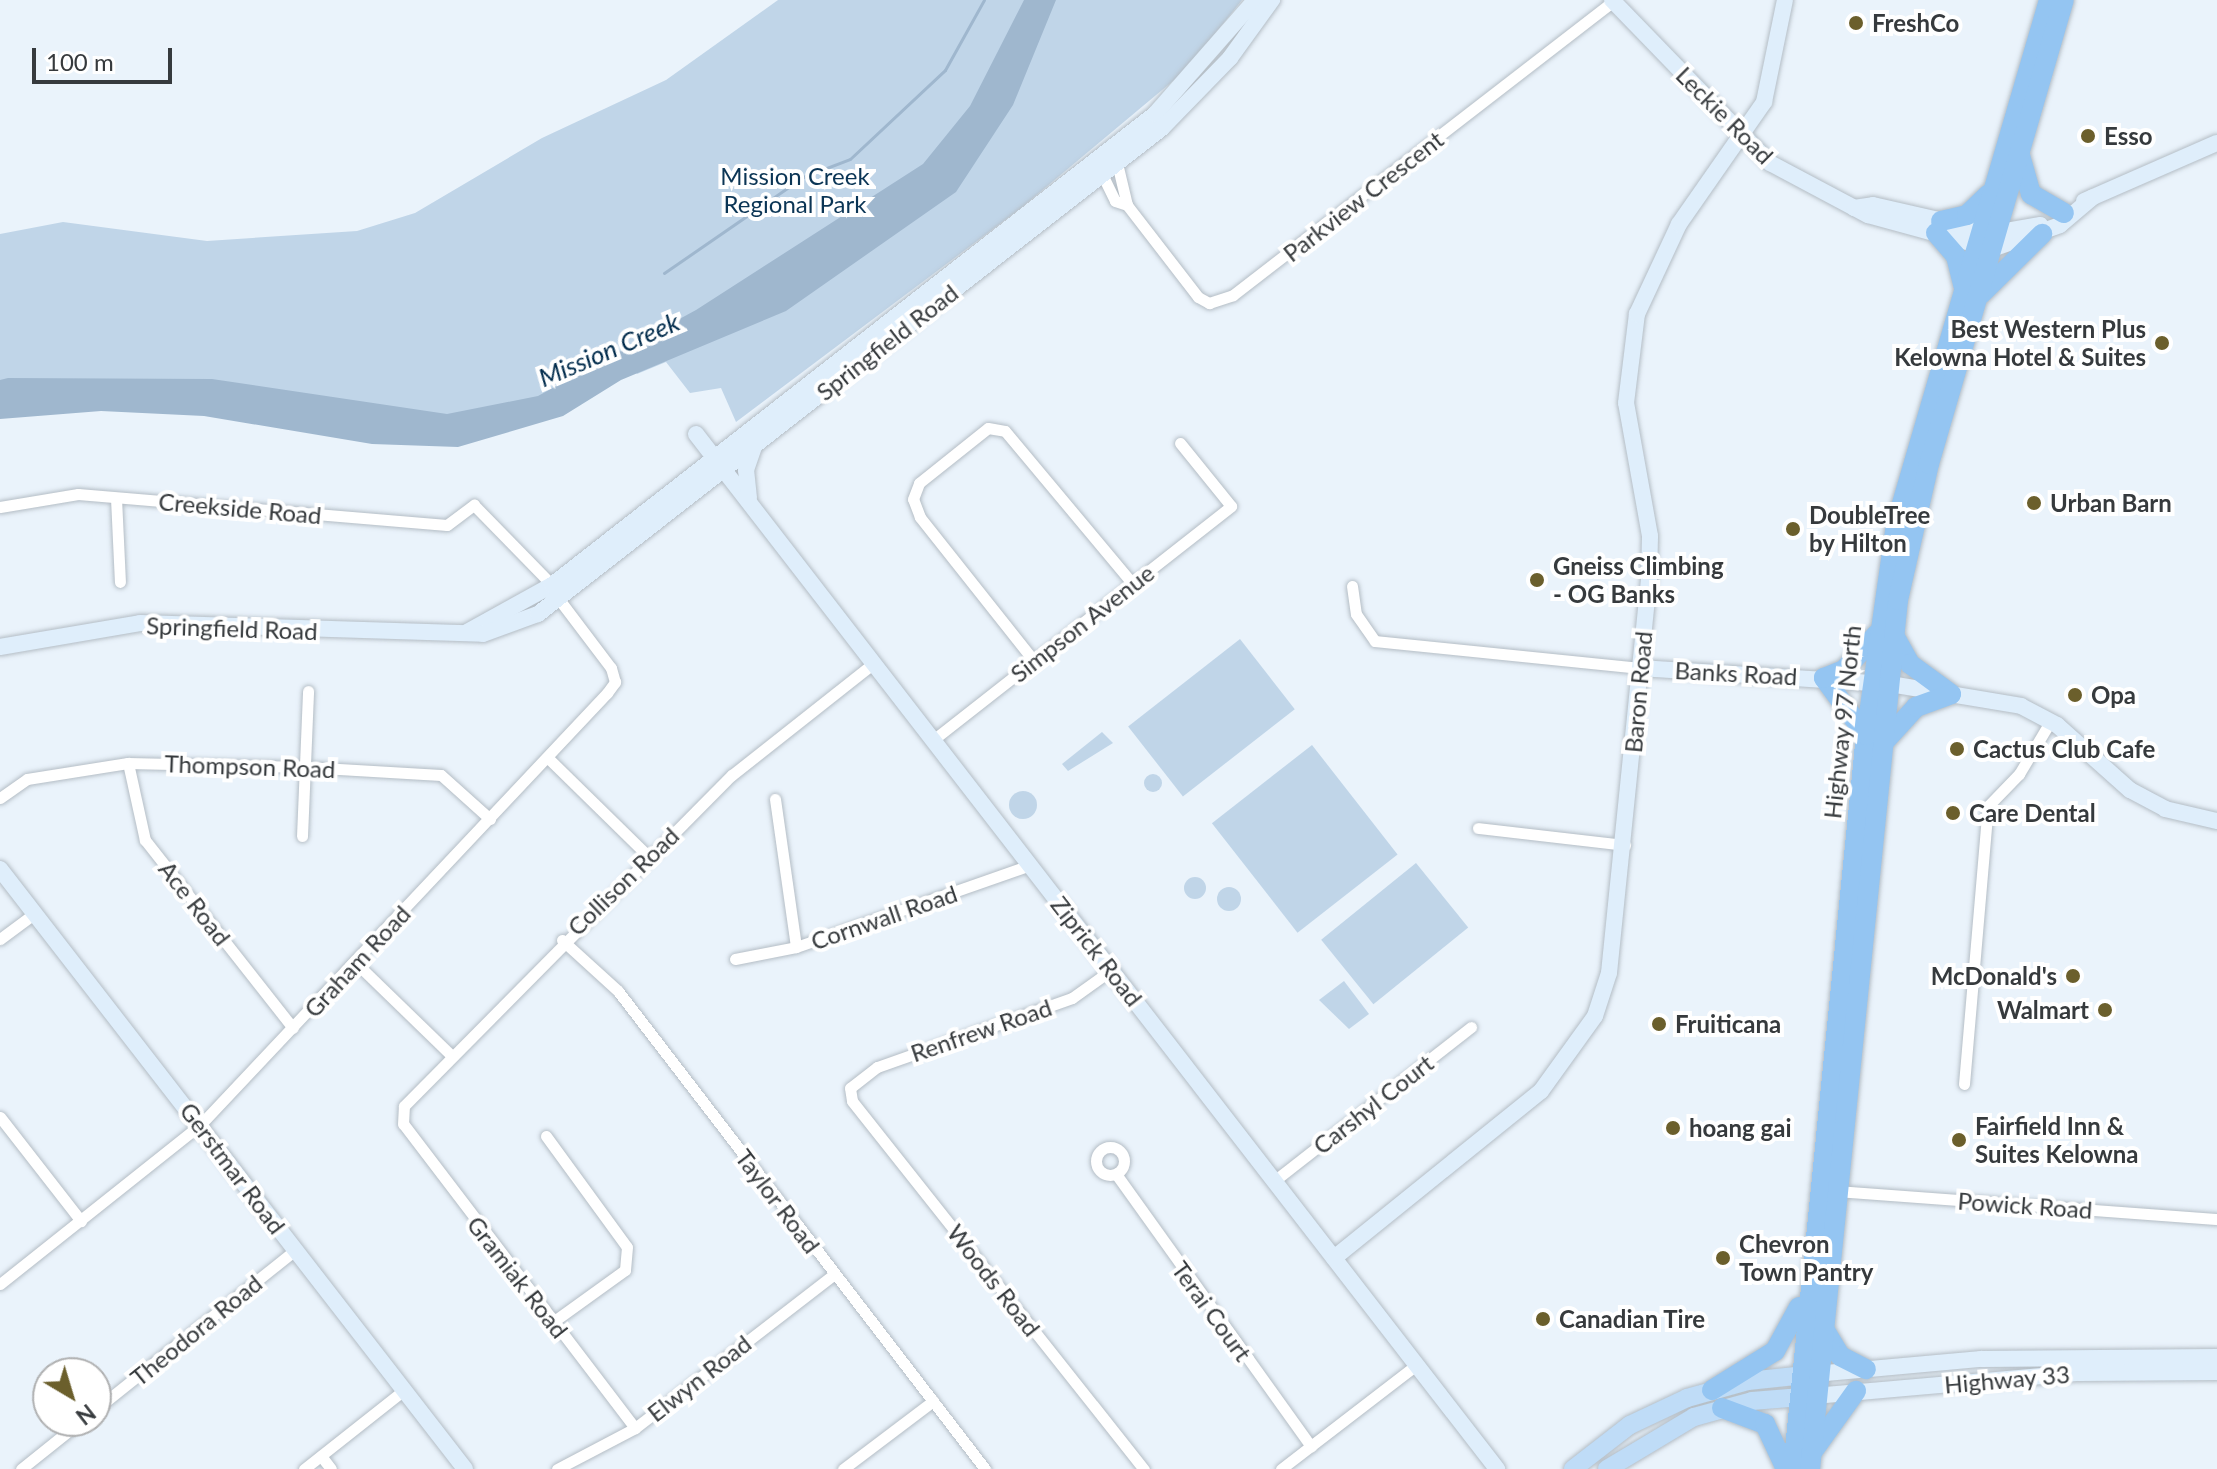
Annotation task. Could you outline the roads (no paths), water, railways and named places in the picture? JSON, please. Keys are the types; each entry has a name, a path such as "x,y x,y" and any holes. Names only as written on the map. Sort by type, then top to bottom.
{"highway":[{"name":"Highway 97 North","path":"1986,239 1992,191 2049,0"},
{"name":"Highway 97 North","path":"1793,1469 1805,1396 1808,1285 1821,1167 1886,635 1971,292 1986,239 2019,152 2064,0"},
{"path":"2019,152 2031,194 2049,211 2064,213"},
{"path":"1992,191 1967,215 1938,227 1956,256 1971,292 2042,234"},
{"path":"1886,635 1910,664 1951,694 1916,707 1874,740 1824,678 1844,670 1886,635"},
{"name":"Highway 97 North","path":"1806,1374 1821,1324 1874,740"},
{"path":"1821,1167 1834,1191"},
{"path":"1786,1469 1765,1424 1717,1399 1775,1351 1808,1285"},
{"path":"1821,1324 1840,1356 1866,1369"},
{"path":"1810,1462 1856,1391"},
{"name":"Highway 97 North","path":"1805,1396 1810,1462"}],"main road":[{"path":"1573,1469 1660,1409 1717,1399 1806,1374"},
{"path":"1607,1469 1717,1399 1805,1396"},
{"path":"1581,1469 1602,1447"}],"street":[{"name":"Springfield Road","path":"720,463 754,445 1099,168 1182,88 1255,0"},
{"name":"Springfield Road","path":"0,647 140,623 465,633 555,591 1099,168 1117,163 1192,101 1272,0"},
{"name":"Parkview Crescent","path":"1117,163 1127,205 1198,297 1209,303 1233,295 1612,0"},
{"name":"Leckie Road","path":"1612,0 1745,138 1798,182 1854,208 1873,205 1986,239 2042,234 2093,197"},
{"name":"Baron Road","path":"1334,1258 1563,1070 1609,973 1625,845 1650,536 1626,403 1637,314 1679,224 1745,138 1764,102 1785,0"},
{"name":"Leckie Road","path":"1986,239 2064,213 2093,197 2217,143"},
{"name":"Parkview Crescent","path":"1099,168 1115,201 1127,205"},
{"path":"1034,661 920,517 913,499 930,474 988,428 1005,431 1133,584"},
{"name":"Ziprick Road","path":"696,434 1497,1469"},
{"name":"Simpson Avenue","path":"933,740 1231,506 1180,443"},
{"path":"750,503 746,470 754,445"},
{"name":"Creekside Road","path":"0,507 78,494 447,525 474,505"},
{"path":"116,498 120,582"},
{"name":"Graham Road","path":"0,1284 201,1124 549,759 615,682 555,591 474,505"},
{"name":"Banks Road","path":"1352,586 1356,614 1375,641 1640,668 1881,683 2021,706 2050,722 2130,790 2165,809 2217,821"},
{"name":"Collison Road","path":"403,1124 404,1106 562,940 732,775 874,663"},
{"path":"302,836 308,691"},
{"path":"1964,1084 1988,806 2019,774 2050,722"},
{"path":"549,759 648,856"},
{"name":"Thompson Road","path":"0,798 27,779 128,763 305,767 441,775 490,819"},
{"name":"Ace Road","path":"128,763 145,840 293,1028"},
{"path":"775,799 796,947"},
{"path":"1478,828 1625,845"},
{"name":"Cornwall Road","path":"735,959 796,947 1030,865"},
{"name":"Gerstmar Road","path":"0,869 201,1124 465,1469"},
{"path":"0,939 35,913"},
{"name":"Taylor Road","path":"562,940 618,991 985,1469"},
{"path":"356,963 452,1056"},
{"name":"Renfrew Road","path":"850,1088 877,1067 1072,998 1111,970"},
{"name":"Carshyl Court","path":"1274,1181 1471,1027"},
{"name":"Woods Road","path":"850,1088 852,1101 1144,1469"},
{"path":"0,1117 81,1221"},
{"name":"Gramiak Road","path":"403,1124 635,1428"},
{"path":"546,1136 627,1247 625,1270 553,1322"},
{"name":"Terai Court","path":"1116,1174 1311,1446"},
{"name":"Powick Road","path":"1834,1191 2217,1219"},
{"name":"Theodora Road","path":"112,1396 295,1250"},
{"name":"Elwyn Road","path":"557,1469 635,1428 834,1274"},
{"name":"Highway 33","path":"1806,1374 2038,1357 2217,1357"},
{"path":"1281,1469 1416,1365"},
{"name":"Highway 33","path":"1805,1396 2079,1373 2217,1372"},
{"path":"304,1469 404,1390"},
{"path":"843,1469 933,1401"},
{"path":"21,1469 61,1437"},
{"path":"321,1456 331,1469"}],"waterway":[{"path":"664,273 803,177 850,159 945,70 984,0"}],"place":[{"name":"FreshCo","path":"1856,23"},
{"name":"Esso","path":"2088,136"},
{"name":"Best Western Plus Kelowna Hotel & Suites","path":"2162,343"},
{"name":"Urban Barn","path":"2034,503"},
{"name":"DoubleTree by Hilton","path":"1793,529"},
{"name":"Gneiss Climbing - OG Banks","path":"1537,580"},
{"name":"Opa","path":"2075,695"},
{"name":"Cactus Club Cafe","path":"1957,749"},
{"name":"Care Dental","path":"1953,813"},
{"name":"McDonald's","path":"2073,976"},
{"name":"Walmart","path":"2105,1010"},
{"name":"Fruiticana","path":"1659,1024"},
{"name":"hoang gai","path":"1673,1128"},
{"name":"Fairfield Inn & Suites Kelowna","path":"1959,1140"},
{"name":"Chevron Town Pantry","path":"1723,1258"},
{"name":"Canadian Tire","path":"1543,1319"}],"park label":[{"name":"Mission Creek Regional Park","path":"795,190"}],"water label":[{"name":"Mission Creek","path":"609,350"}]}
